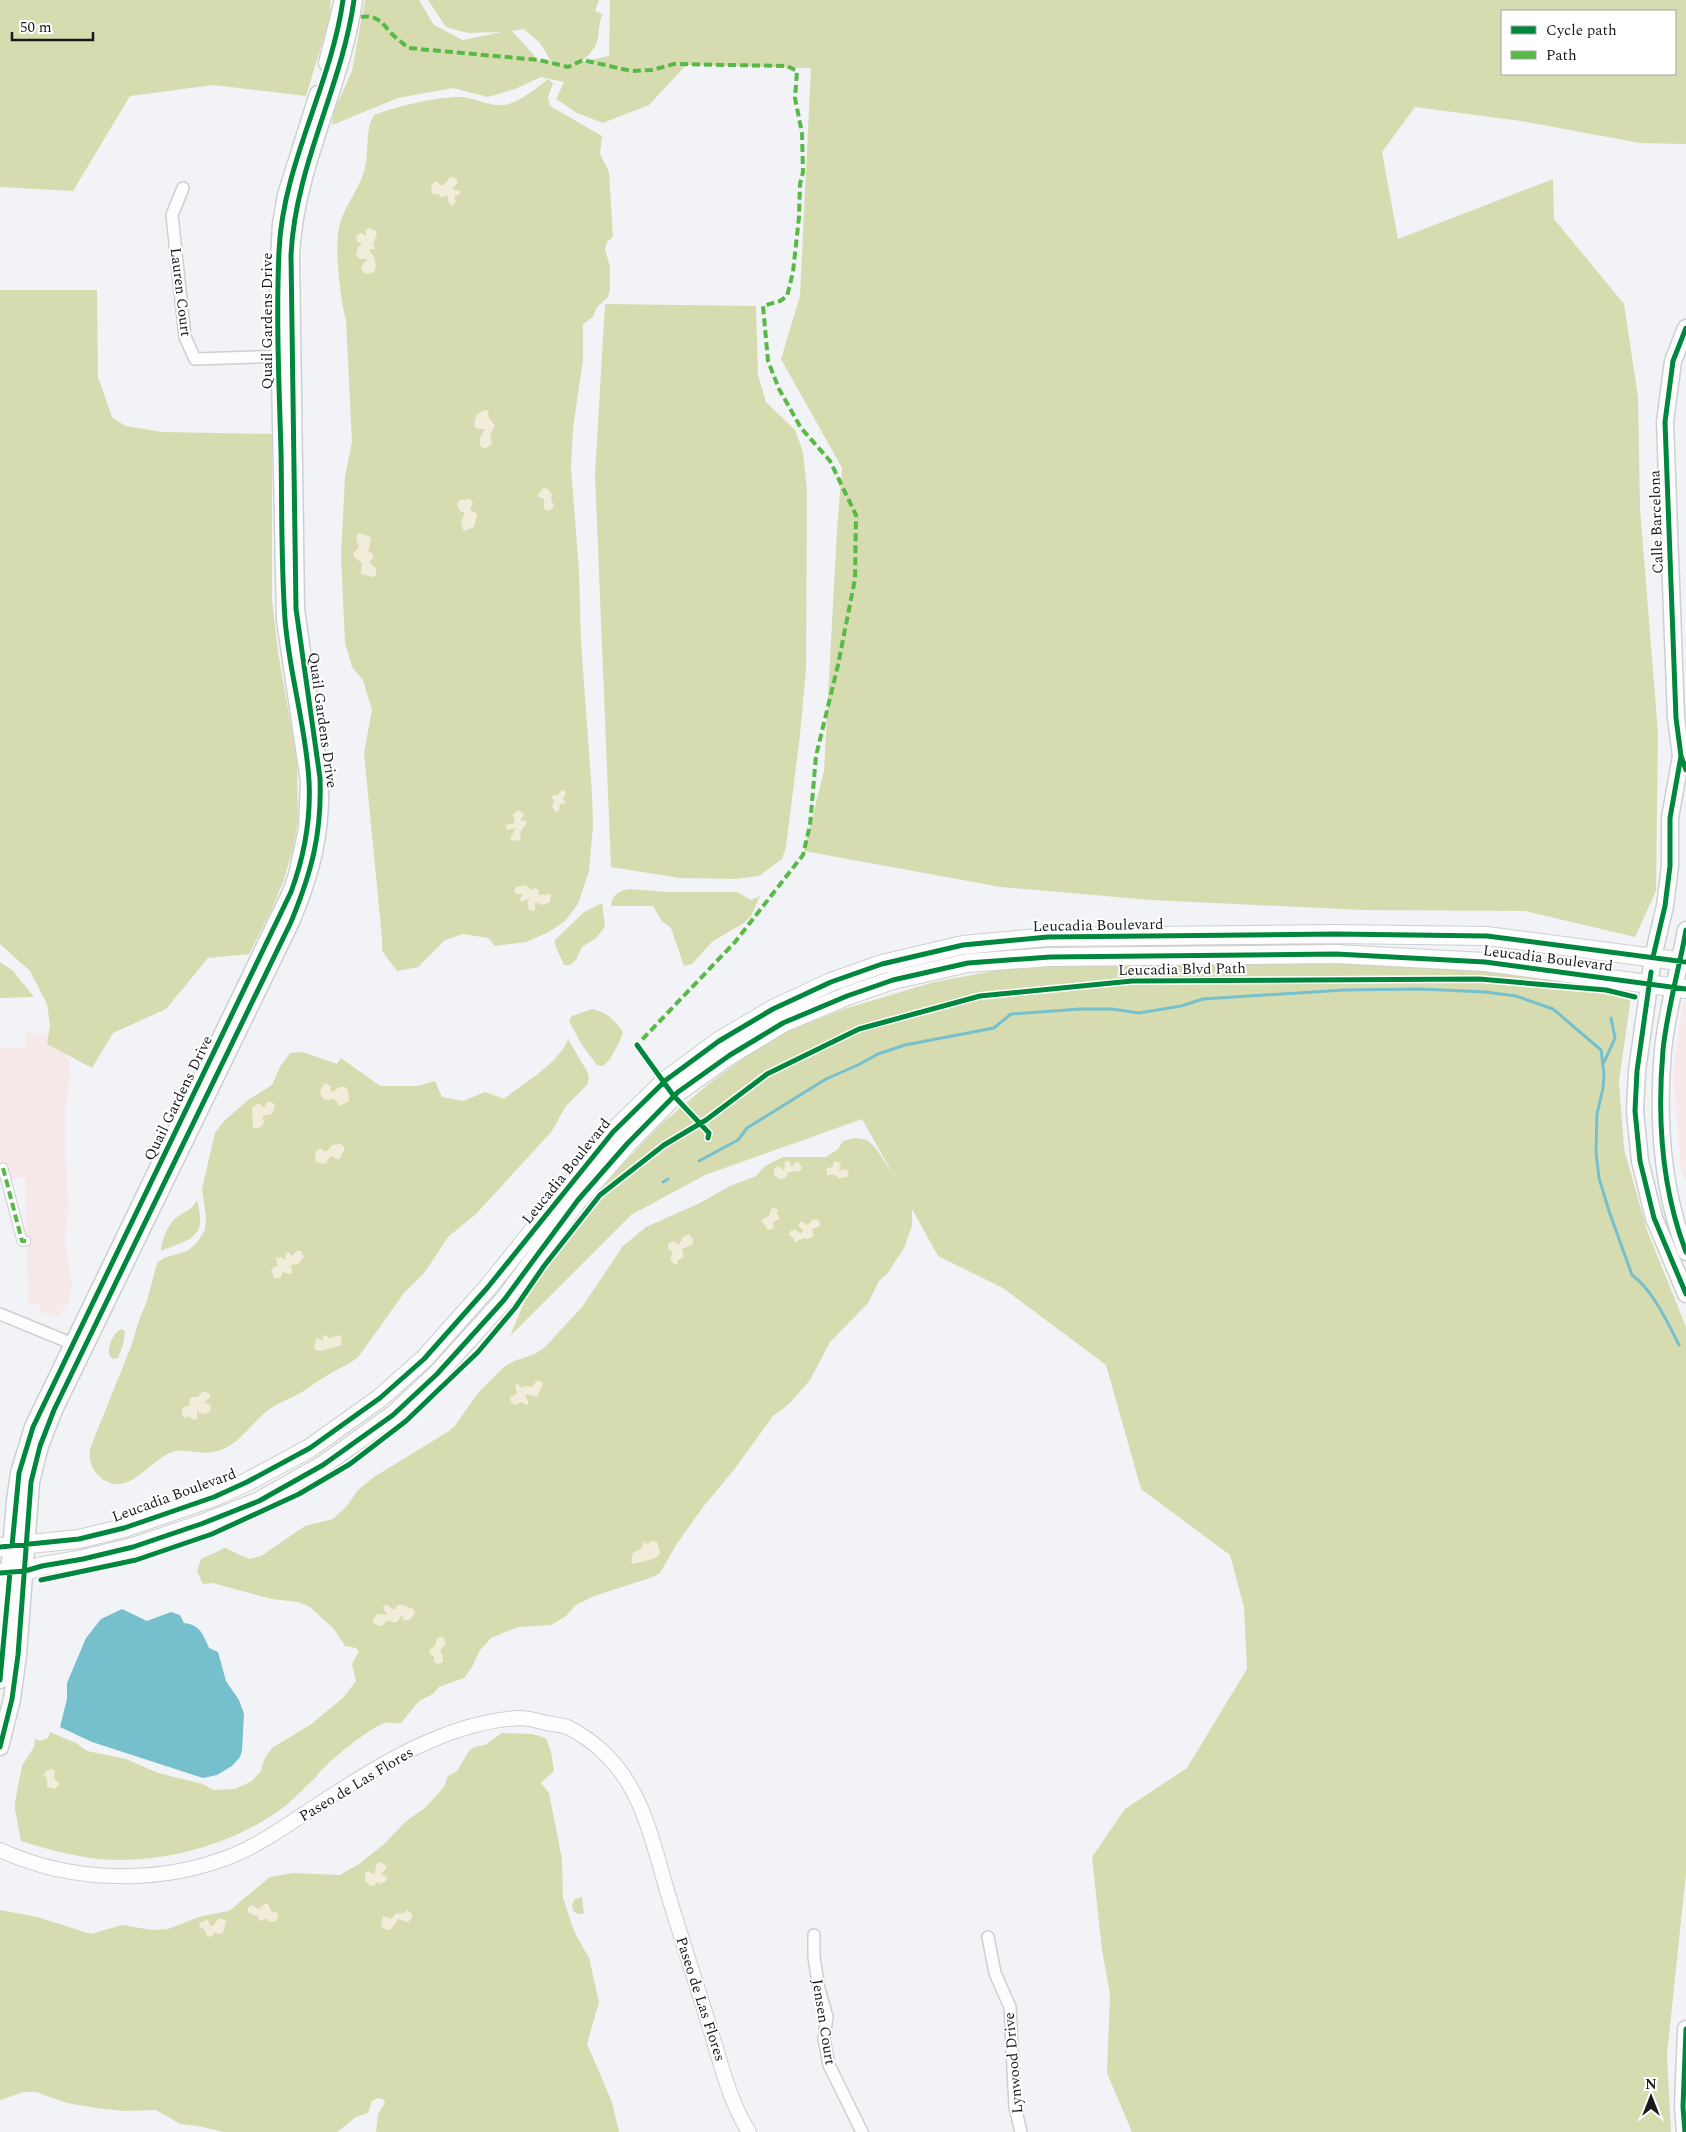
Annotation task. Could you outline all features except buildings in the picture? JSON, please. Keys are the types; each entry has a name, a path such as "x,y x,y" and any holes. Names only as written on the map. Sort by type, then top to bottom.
{"main road":[{"name":"Quail Gardens Drive","path":"286,356 279,248 285,205 294,168 332,49 342,0"},
{"name":"Quail Gardens Drive","path":"0,1747 12,1699 12,1546 19,1473 28,1441 39,1412 78,1346 291,892 303,851 307,829 309,782 285,620 286,356 291,254 295,213 307,167 347,37 354,0"},
{"name":"Calle Barcelona","path":"1686,328 1673,361 1665,422 1676,718 1683,763 1670,818 1670,866 1665,906 1653,956 1637,1071 1636,1110 1640,1161 1654,1218 1686,1294"},
{"path":"1686,930 1680,988 1664,1049 1661,1097 1661,1145 1671,1206 1686,1252"},
{"name":"Leucadia Boulevard","path":"12,1546 78,1539 124,1528 193,1505 247,1482 310,1448 380,1398 424,1359 488,1288 613,1132 666,1080 719,1041 773,1009 831,982 882,964 963,945 1048,937 1326,934 1487,936 1653,956 1683,962"},
{"name":"Leucadia Boulevard","path":"12,1572 133,1547 224,1516 259,1501 323,1465 393,1415 437,1374 504,1300 578,1200 626,1144 678,1092 730,1055 783,1024 847,996 893,980 968,963 1050,957 1336,954 1485,962 1680,988"},
{"name":"Quail Gardens Drive","path":"0,1680 12,1572"},
{"path":"1684,2132 1686,2029"}],"street":[{"name":"Lauren Court","path":"183,188 172,215 185,337 195,359 286,356"},
{"path":"3,1168 22,1241 26,1241"},
{"path":"0,1314 78,1346"},
{"name":"Paseo de Las Flores","path":"0,1850 48,1866 112,1877 174,1871 207,1864 234,1855 263,1840 352,1783 419,1745 478,1725 522,1718 568,1727 603,1752 634,1791 653,1840 683,1945 729,2089 749,2132"},
{"name":"Jensen Court","path":"814,1935 814,1957 819,1989 827,2017 824,2039 829,2065 862,2132"},
{"name":"Lynwood Drive","path":"988,1937 995,1973 1010,2007 1015,2107 1021,2132"}],"shaded area":[{"path":"1683,1003 1686,1004 1686,1181 1681,1170 1673,1071"},
{"path":"26,1033 48,1033 49,1044 66,1044 70,1075 65,1111 67,1195 69,1200 65,1242 72,1287 69,1301 60,1316 43,1314 37,1303 28,1303 25,1177 0,1182 0,1048 26,1047"}],"green space":[{"path":"0,0 331,0 329,20 306,96 213,85 130,96 73,191 0,187"},
{"path":"365,0 419,0 434,25 463,40 502,32 468,33 446,27 428,0 599,0 595,11 602,14 598,40 593,50 581,62 609,56 610,0 1686,0 1686,144 1640,143 1521,121 1415,107 1382,152 1398,239 1553,179 1554,219 1624,304 1638,397 1640,508 1658,733 1656,891 1635,937 1525,911 1363,910 1151,900 1001,887 804,851 824,771 842,468 781,359 800,296 811,68 686,65 649,105 603,123 577,113 556,99 564,82 541,77 515,89 488,97 453,88 398,98 332,125 333,113 352,71","holes":["524,29 540,43 551,61 540,62 512,31"]},
{"path":"548,79 553,83 548,97 550,106 602,136 600,154 609,172 613,237 607,242 605,249 610,267 608,297 597,307 593,317 583,324 583,360 573,428 571,467 592,793 593,826 589,871 578,904 565,921 549,932 526,942 495,946 488,938 463,934 445,940 418,967 397,971 382,951 364,753 372,710 363,680 352,667 345,643 341,557 345,477 352,442 346,320 337,255 339,230 341,220 364,171 369,128 374,115 394,108 451,97 467,98 497,105 509,104 535,90"},
{"path":"0,290 97,290 98,377 112,417 125,426 163,432 272,434 272,599 278,652 297,761 298,821 293,849 283,882 249,954 208,958 166,1009 113,1033 92,1068 47,1044 50,1025 47,1004 30,971 0,944"},
{"path":"605,304 756,306 758,375 766,402 795,430 803,452 807,491 806,669 800,735 786,847 782,859 759,876 735,879 680,878 611,867 595,474"},
{"path":"630,889 665,892 737,892 751,900 760,896 751,916 744,923 713,941 692,964 684,966 671,928 662,921 653,906 611,906 617,894"},
{"path":"602,903 605,927 596,938 582,947 576,960 570,965 564,965 555,945 555,940 584,912"},
{"path":"0,962 13,971 34,997 0,998"},
{"path":"1408,962 1479,968 1550,978 1631,996 1619,1081 1624,1149 1647,1230 1686,1327 1686,1873 1667,2055 1671,2132 1132,2132 1107,2073 1110,1994 1102,1950 1092,1857 1125,1809 1187,1768 1247,1669 1244,1607 1230,1555 1141,1489 1106,1365 1003,1288 938,1256 912,1209 912,1226 904,1248 888,1273 879,1281 868,1303 830,1342 810,1380 789,1404 773,1416 733,1471 703,1507 676,1545 660,1573 594,1596 576,1605 566,1616 551,1625 518,1627 491,1638 480,1650 464,1678 439,1687 433,1694 419,1701 401,1723 385,1723 370,1731 328,1763 317,1776 280,1810 255,1826 234,1836 190,1851 167,1856 121,1860 79,1856 21,1841 15,1802 22,1766 34,1747 35,1739 40,1741 48,1738 50,1732 76,1743 87,1751 126,1759 158,1773 203,1784 214,1790 235,1789 252,1781 261,1771 264,1760 272,1748 310,1725 343,1698 356,1681 352,1664 359,1651 356,1648 345,1646 334,1629 310,1607 298,1602 272,1599 212,1583 203,1584 197,1571 201,1559 225,1548 249,1559 261,1556 305,1526 333,1519 347,1506 358,1490 374,1477 454,1427 478,1393 504,1367 514,1361 535,1354 545,1347 582,1307 623,1246 646,1227 700,1203 728,1187 756,1176 765,1166 783,1157 826,1157 838,1149 843,1141 855,1138 867,1140 875,1147 894,1176 862,1119 705,1175 631,1215 510,1336 533,1281 609,1178 661,1124 710,1083 770,1038 844,1009 934,982 1021,966 1134,963"},
{"path":"592,1009 610,1017 623,1032 615,1050 603,1066 597,1065 582,1045 569,1021 572,1016"},
{"path":"568,1039 588,1073 587,1085 565,1107 552,1131 476,1214 448,1237 425,1272 404,1293 359,1356 299,1394 271,1408 240,1438 226,1448 212,1452 173,1452 164,1456 128,1482 118,1484 108,1482 97,1474 90,1461 91,1446 132,1344 147,1301 157,1263 164,1258 187,1251 196,1244 205,1230 206,1216 202,1189 215,1133 224,1121 248,1100 272,1085 281,1065 290,1053 303,1052 337,1064 341,1058 380,1086 418,1086 435,1081 442,1097 463,1101 485,1092 504,1099 558,1056"},
{"path":"197,1200 200,1213 198,1230 189,1239 161,1251 170,1224 190,1209"},
{"path":"121,1329 125,1331 123,1345 118,1358 113,1359 109,1355 110,1344 113,1337"},
{"path":"502,1733 532,1734 546,1738 551,1752 554,1771 541,1783 549,1793 562,1859 563,1898 574,1931 589,1958 599,2002 587,2044 612,2102 619,2132 376,2132 378,2114 385,2103 383,2099 378,2098 372,2101 368,2113 356,2117 337,2132 223,2132 180,2124 156,2110 125,2111 96,2108 67,2103 36,2092 24,2092 0,2100 0,1910 37,1917 91,1934 122,1925 152,1930 168,1929 202,1916 229,1911 270,1877 293,1873 340,1875 359,1864 384,1844 405,1822 426,1807 444,1787 448,1776 457,1771 469,1751 474,1747 485,1745"},
{"path":"582,1897 584,1914 578,1914 573,1911 572,1905 575,1899"}],"sand":[{"path":"450,177 456,178 458,182 452,189 460,191 459,195 454,196 456,202 452,206 447,195 441,198 439,194 433,194 431,189 435,181 444,185"},
{"path":"369,228 375,230 377,235 373,243 375,249 369,251 374,256 376,267 374,272 366,274 361,269 368,259 360,259 356,255 358,247 362,245 357,241 356,236 361,233 366,236 366,230"},
{"path":"485,410 488,411 489,418 495,426 490,435 492,444 485,449 480,446 480,437 485,429 477,429 474,426 476,415"},
{"path":"546,488 552,494 551,499 554,506 550,511 544,509 544,499 537,496 542,489"},
{"path":"470,499 473,503 470,510 476,513 477,516 474,527 465,531 461,522 465,513 460,511 457,504 460,500"},
{"path":"359,533 369,536 371,540 368,552 372,553 373,558 369,562 376,568 376,575 373,577 361,574 362,563 354,557 353,553 359,548 356,538"},
{"path":"562,790 566,792 563,799 566,803 560,804 559,811 556,812 552,807 554,801 551,796 558,795"},
{"path":"518,810 524,814 520,821 525,820 527,824 521,830 520,840 514,841 510,839 516,828 508,830 505,825 515,823 513,815"},
{"path":"526,885 531,890 534,888 538,889 539,895 551,894 550,902 542,905 535,902 535,910 529,910 527,904 529,899 521,902 520,899 523,894 516,894 514,891 516,887"},
{"path":"325,1083 331,1086 330,1090 332,1092 340,1087 345,1087 348,1090 349,1101 340,1106 334,1099 325,1100 320,1090"},
{"path":"267,1102 272,1102 275,1106 272,1114 262,1116 264,1122 262,1125 259,1128 253,1128 252,1107 259,1103 264,1108"},
{"path":"341,1144 345,1148 340,1158 337,1159 331,1156 325,1164 316,1162 315,1152 321,1148 323,1151 327,1151 332,1145"},
{"path":"785,1161 789,1161 792,1167 796,1162 799,1163 802,1168 800,1171 789,1172 785,1178 780,1179 774,1175 774,1169 778,1166 784,1170"},
{"path":"836,1161 841,1164 839,1171 846,1169 849,1173 847,1177 839,1178 835,1175 827,1175 827,1168 833,1167 833,1163"},
{"path":"775,1208 778,1210 777,1214 780,1219 773,1222 774,1228 768,1230 761,1220 769,1216 771,1209"},
{"path":"814,1219 819,1220 820,1226 812,1229 814,1236 808,1239 803,1238 795,1243 794,1238 789,1235 790,1231 796,1230 801,1234 803,1230 798,1226 800,1222 807,1225"},
{"path":"689,1234 693,1239 693,1244 682,1249 684,1257 678,1260 677,1264 674,1264 670,1259 673,1253 668,1249 668,1244 674,1241 679,1245 683,1237"},
{"path":"297,1251 301,1251 304,1257 298,1264 291,1265 292,1273 283,1272 280,1278 275,1279 271,1271 278,1266 276,1258 282,1257 285,1260 286,1253 289,1252 292,1256"},
{"path":"325,1335 330,1338 339,1335 342,1338 341,1345 321,1351 315,1350 314,1346 317,1338 323,1341 323,1336"},
{"path":"538,1380 543,1383 537,1397 527,1394 525,1396 529,1403 527,1405 522,1402 515,1405 511,1403 510,1397 517,1394 515,1385 518,1384 522,1388 526,1386 531,1387"},
{"path":"203,1391 210,1394 210,1397 204,1402 210,1405 211,1410 206,1414 200,1413 197,1410 197,1419 194,1420 189,1416 185,1418 182,1416 182,1409 185,1406 189,1406 190,1399 198,1397"},
{"path":"644,1541 647,1544 652,1541 657,1542 660,1553 656,1558 633,1564 631,1561 633,1553 642,1548"},
{"path":"384,1605 394,1610 398,1605 403,1606 413,1609 415,1613 409,1620 403,1620 403,1614 396,1623 387,1620 383,1625 379,1626 373,1623 373,1620 377,1614 387,1615 383,1608"},
{"path":"443,1637 446,1644 440,1650 443,1662 438,1664 434,1662 434,1657 430,1654 429,1650 435,1646 437,1638"},
{"path":"51,1769 55,1771 54,1778 59,1784 55,1789 47,1787 47,1779 44,1775 46,1771"},
{"path":"381,1862 387,1867 381,1874 387,1880 381,1884 376,1882 374,1886 369,1885 365,1880 365,1873 368,1871 373,1874 375,1873 376,1864"},
{"path":"266,1903 271,1911 278,1913 276,1921 270,1922 266,1918 262,1921 259,1920 257,1916 249,1913 247,1909 251,1905 259,1909"},
{"path":"407,1910 412,1914 412,1918 408,1922 398,1919 389,1930 381,1926 383,1916 391,1919 395,1914 404,1913"},
{"path":"219,1918 226,1921 223,1933 218,1934 215,1932 211,1937 207,1936 204,1929 199,1927 200,1923 208,1919 210,1926 213,1926"}],"water":[{"path":"122,1609 147,1621 171,1612 180,1615 184,1623 194,1626 200,1631 209,1648 218,1652 226,1681 239,1700 244,1714 242,1751 240,1757 232,1766 217,1775 203,1778 92,1742 60,1727 67,1699 67,1683 86,1638 101,1619"}],"waterway":[{"path":"699,1161 738,1140 747,1128 826,1079 878,1054 905,1045 994,1028 1011,1014 1080,1009 1112,1009 1139,1013 1181,1006 1203,999 1344,990 1421,989 1485,992 1516,996 1553,1009 1601,1050 1604,1074 1597,1114 1596,1152 1599,1178 1632,1275 1653,1298 1679,1345"},
{"path":"1604,1062 1615,1038 1611,1018"},
{"path":"663,1182 668,1179"}],"marked path":[{"path":"361,17 367,16 379,20 408,48 539,60 568,67 583,60 631,71 652,70 674,64 787,66 797,71 795,98 802,133 803,172 800,184 799,217 793,272 787,296 780,301 763,306 768,361 779,389 801,428 830,461 856,515 855,579 838,665 816,756 810,825 803,855 735,942 637,1045"},
{"path":"3,1168 22,1241 26,1241"}],"cycle path":[{"path":"12,1546 19,1473 33,1427 291,892 303,852 308,824 309,781 305,740 287,639 283,577 278,326 279,251 282,218 289,187 337,32 343,0"},
{"path":"0,1747 12,1699 18,1655 31,1482 40,1446 54,1410 291,922 305,886 314,851 319,817 320,778 296,609 291,255 294,222 301,190 340,64 354,0"},
{"path":"1686,328 1673,361 1665,422 1676,718 1681,756 1686,770"},
{"path":"1653,957 1665,906 1670,866 1670,818 1681,756"},
{"path":"1686,930 1670,1005 1661,1076 1661,1127 1666,1178 1671,1203 1686,1252"},
{"path":"0,1547 79,1539 124,1528 214,1497 247,1482 310,1448 380,1398 424,1359 488,1287 613,1132 666,1080 719,1041 773,1009 831,982 882,964 963,945 1048,937 1335,934 1487,936 1686,962"},
{"name":"Leucadia Blvd Path","path":"0,1573 25,1571 133,1547 201,1524 259,1501 323,1465 393,1415 437,1374 504,1300 578,1200 627,1144 678,1092 730,1055 783,1023 847,996 893,980 968,963 1050,957 1336,954 1485,962 1686,989"},
{"path":"1651,972 1637,1071 1635,1111 1640,1161 1654,1218 1686,1294"},
{"name":"Leucadia Blvd Path","path":"41,1580 136,1560 212,1534 299,1494 350,1464 406,1421 478,1352 515,1308 544,1266 600,1195 664,1145 706,1120 767,1074 859,1029 980,996 1132,981 1479,979 1606,990 1635,997"},
{"path":"637,1045 673,1095 709,1133 708,1138"},
{"path":"0,1680 10,1572"},
{"path":"1685,2132 1683,2107 1686,2029"}]}
